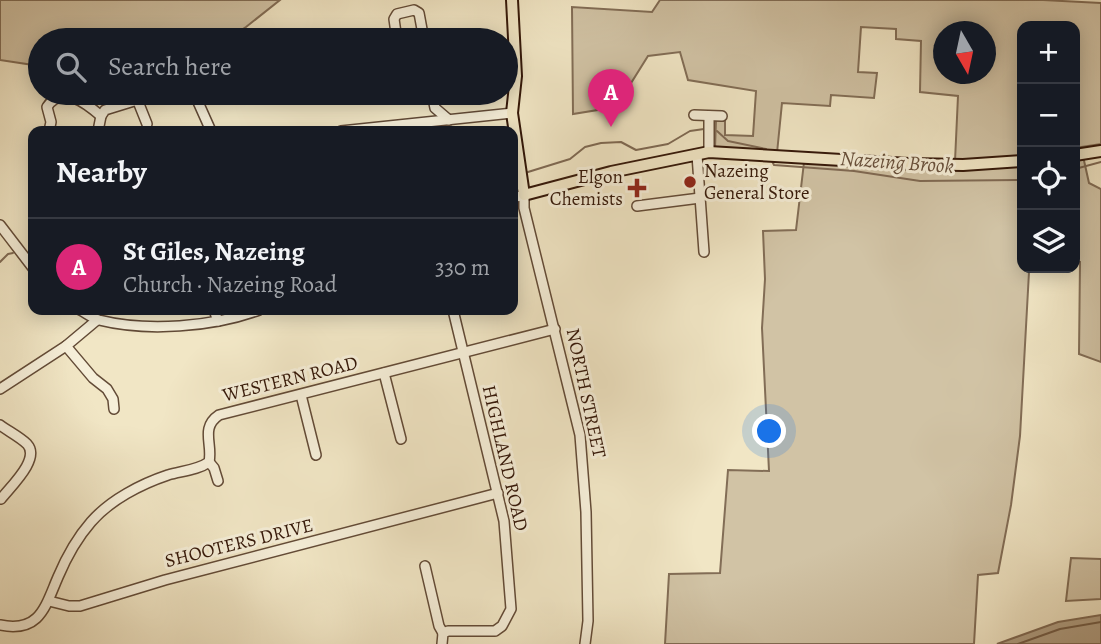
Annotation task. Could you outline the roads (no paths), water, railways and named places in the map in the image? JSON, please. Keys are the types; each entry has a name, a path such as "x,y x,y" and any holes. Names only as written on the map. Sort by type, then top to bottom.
{"main road":[{"path":"512,0 513,28"},
{"path":"513,105 513,126"},
{"path":"1080,154 1101,151"},
{"path":"518,196 611,172 709,152 909,164 963,165 1017,161"}],"street":[{"path":"395,28 394,19 397,14 414,9 419,13 422,28"},
{"path":"48,105 50,126"},
{"path":"88,105 101,116"},
{"path":"99,126 105,110 118,105"},
{"path":"139,105 147,124"},
{"path":"200,105 209,126"},
{"path":"424,123 435,107 449,120"},
{"path":"393,126 512,113"},
{"path":"694,115 722,116"},
{"path":"709,116 709,152"},
{"path":"697,155 704,253"},
{"name":"NORTH STREET","path":"518,196 524,208 580,435 588,585 588,621 584,644"},
{"path":"637,206 701,198"},
{"path":"0,225 28,261"},
{"path":"88,315 97,320 161,326 218,321 241,315"},
{"path":"216,315 218,321"},
{"name":"HIGHLAND ROAD","path":"443,633 454,630 495,631 502,626 510,609 507,545 498,493 454,315"},
{"path":"0,389 66,346 97,320"},
{"name":"WESTERN ROAD","path":"209,462 208,427 211,420 219,415 555,329"},
{"path":"66,346 93,378 107,389 113,399 114,409"},
{"path":"384,373 401,439"},
{"path":"301,395 316,455"},
{"path":"0,425 28,445 32,452 31,461 1,499"},
{"path":"0,625 28,625 41,615 80,535 107,507 139,487 209,462 218,481"},
{"name":"SHOOTERS DRIVE","path":"49,601 80,606 165,580 498,493"},
{"path":"425,566 443,633 442,644"}],"water":[{"path":"1101,615 1101,644 997,644 1058,622"}],"waterway":[{"name":"Nazeing Brook","path":"528,172 570,159 585,147 601,143 621,142 636,150 668,144 690,131 704,129"},
{"name":"Nazeing Brook","path":"717,131 728,141 766,149"},
{"name":"Nazeing Brook","path":"772,161 774,165 854,171 920,181 1017,180"},
{"name":"Nazeing Brook","path":"1080,168 1101,162"},
{"name":"Nazeing Brook","path":"0,262 13,253"}],"place":[{"name":"St Giles, Nazeing","path":"611,127"},
{"name":"Nazeing General Store","path":"690,182"},
{"name":"Elgon Chemists","path":"637,188"}]}
